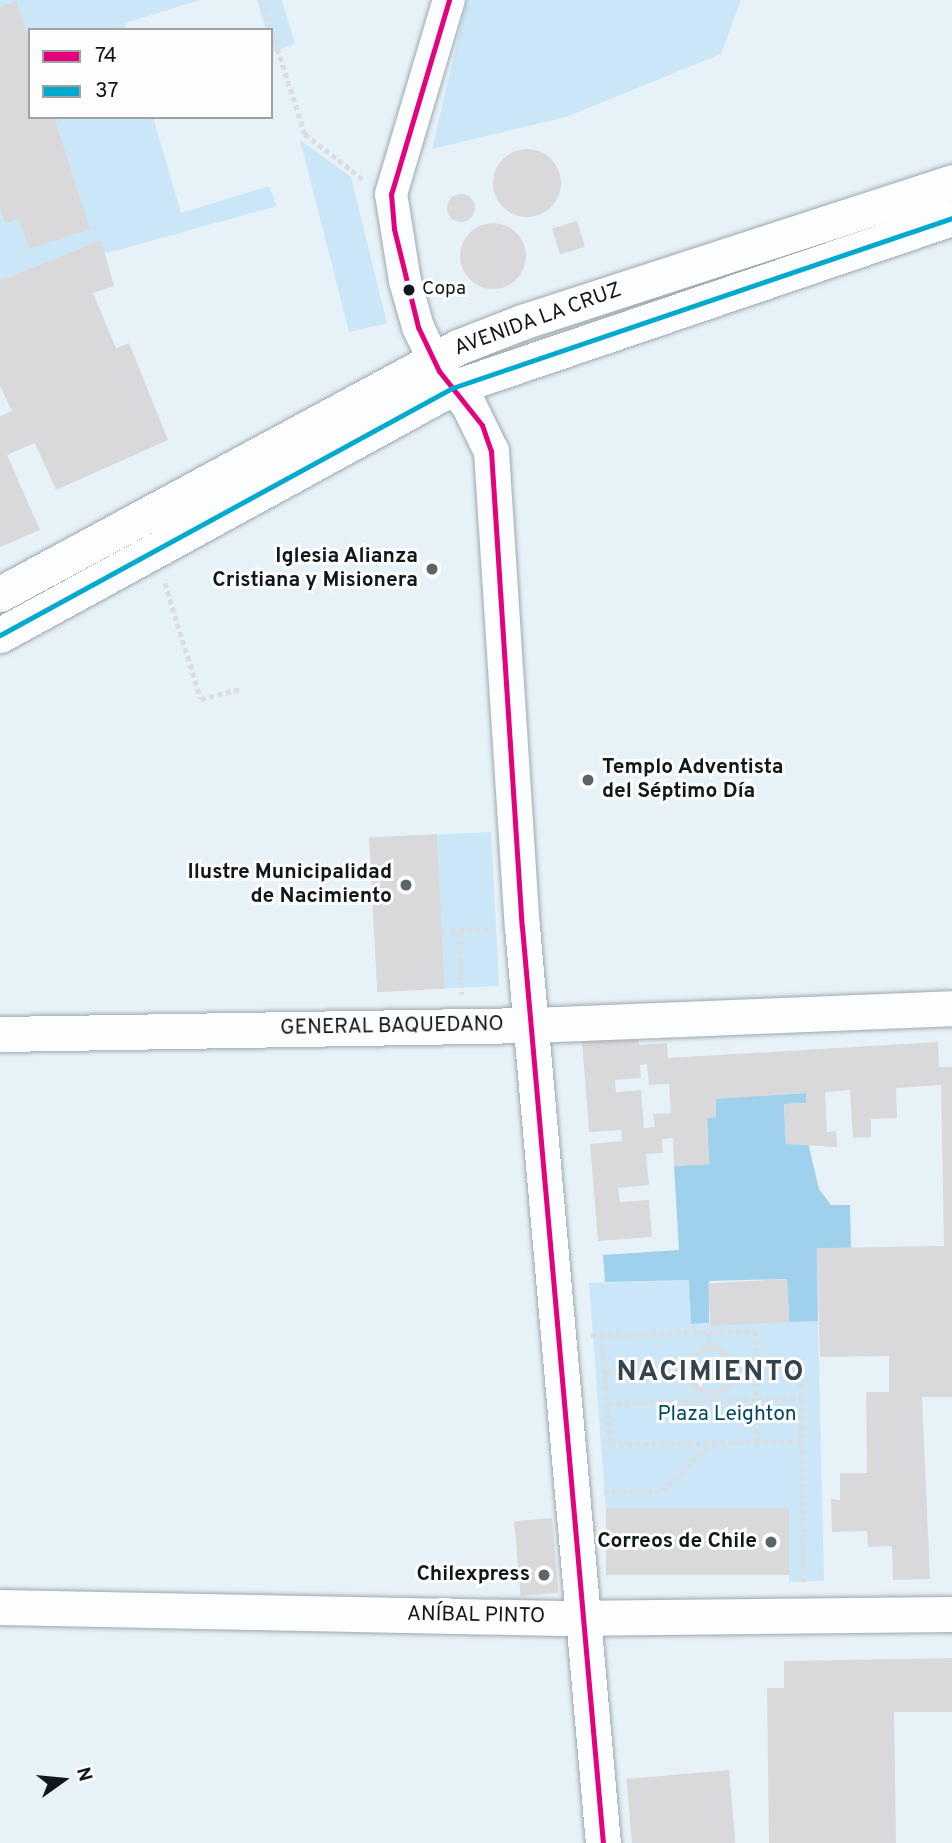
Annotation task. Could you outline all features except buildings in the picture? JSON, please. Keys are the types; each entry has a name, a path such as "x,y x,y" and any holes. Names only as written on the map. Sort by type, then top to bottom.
{"main road":[{"name":"AVENIDA LA CRUZ","path":"0,635 155,552 522,322 952,182"},
{"name":"AVENIDA LA CRUZ","path":"0,593 442,372 952,218"},
{"path":"442,372 482,425 491,451 522,927 562,1336 603,1843"},
{"name":"GENERAL BAQUEDANO","path":"0,1034 531,1025 952,1008"},
{"name":"ANÍBAL PINTO","path":"0,1607 586,1618 952,1614"}],"street":[{"path":"442,372 418,327 405,281 391,194 449,0"}],"path":[{"path":"262,0 271,28"},
{"path":"273,34 305,134 352,173 391,194"},
{"path":"155,552 201,699 240,689"},
{"path":"442,932 522,927"},
{"path":"460,932 463,1025"},
{"path":"562,1336 756,1331 758,1442"},
{"path":"709,1332 710,1349"},
{"path":"602,1335 610,1446 802,1441"},
{"path":"710,1349 725,1352 734,1369 725,1391 711,1394 694,1386 690,1371 695,1355 710,1349"},
{"path":"734,1369 800,1367 805,1615"},
{"path":"604,1374 690,1371"},
{"path":"711,1394 712,1401"},
{"path":"607,1404 801,1399"},
{"path":"575,1493 662,1491 710,1443"}],"green space":[{"path":"0,0 200,0 125,23 126,28 28,28 28,119 154,119 181,213 269,186 277,206 104,254 101,240 0,281"},
{"path":"257,0 282,0 295,44 273,52 273,28 265,28"},
{"path":"467,0 741,0 721,54 566,117 432,149"},
{"path":"300,140 351,177 387,323 349,332"},
{"path":"491,832 499,986 445,989 437,835"},
{"name":"Plaza Leighton","path":"690,1280 691,1324 818,1321 824,1581 789,1582 789,1508 606,1509 589,1283"}],"shaded area":[{"path":"806,1093 806,1103 784,1104 786,1144 808,1143 819,1189 831,1205 850,1205 851,1248 817,1249 818,1321 789,1322 787,1279 709,1281 709,1323 691,1324 689,1280 605,1282 603,1255 679,1250 674,1166 709,1164 707,1118 716,1117 716,1098"}],"transit line":[{"name":"74","path":"449,0 391,194 394,229 418,327 439,371 482,425 491,451 522,927 603,1843"},
{"name":"37","path":"0,635 452,388 952,218"}],"place":[{"name":"Copa","path":"409,290"},
{"name":"Iglesia Alianza Cristiana y Misionera","path":"432,569"},
{"name":"Templo Adventista del Séptimo Día","path":"588,780"},
{"name":"Ilustre Municipalidad de Nacimiento","path":"406,885"},
{"name":"Correos de Chile","path":"771,1542"},
{"name":"Chilexpress","path":"544,1575"}],"district":[{"name":"NACIMIENTO","path":"711,1373"}]}
